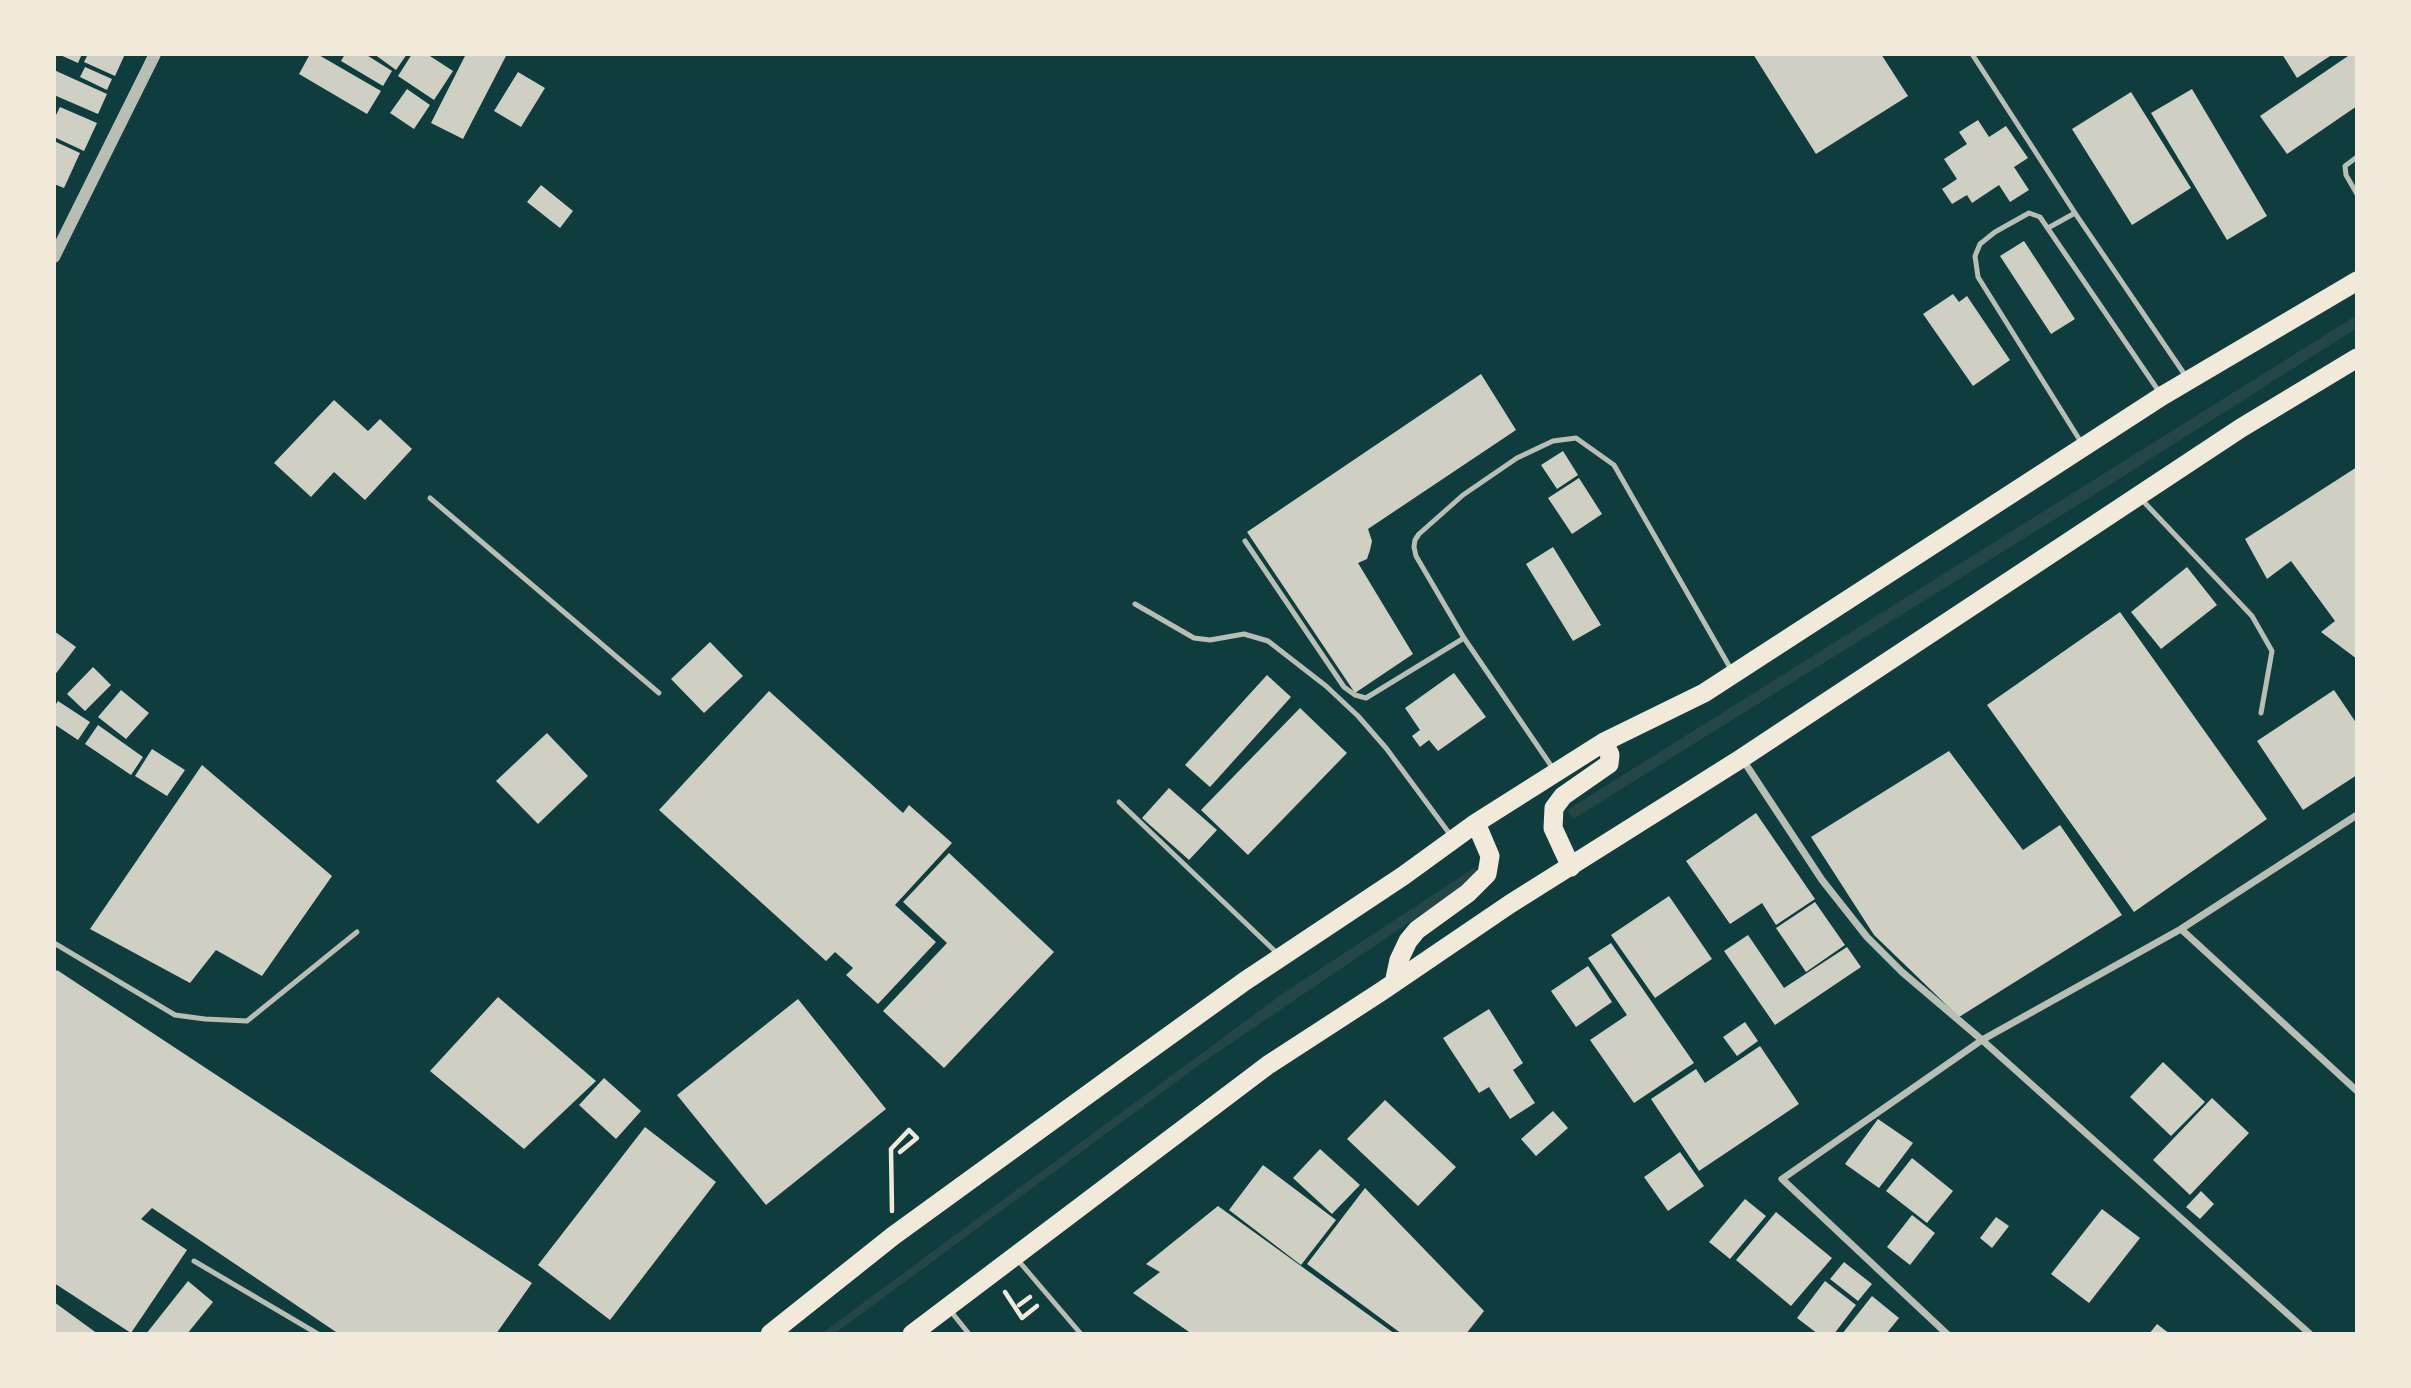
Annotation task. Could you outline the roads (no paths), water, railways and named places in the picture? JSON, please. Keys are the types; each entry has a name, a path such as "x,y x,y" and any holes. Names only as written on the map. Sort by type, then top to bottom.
{"highway":[{"path":"770,1334 893,1236 1281,957 1476,823 1604,742 1704,693 2162,396 2357,281"},
{"path":"912,1334 1268,1065 1510,904 1742,758 2241,428 2357,358"},
{"path":"1571,867 1553,828 1554,808 1563,796 1609,764 1610,755 1604,742"},
{"path":"1394,983 1399,961 1417,930 1468,892 1487,874 1490,856 1476,823"}],"street":[{"path":"54,257 155,54"},
{"path":"1742,758 1822,880 1867,937 1902,972 1982,1040 2310,1334"},
{"path":"1947,1334 1782,1179 1982,1040 2181,929 2357,815"},
{"path":"2181,929 2357,1091"}],"lane":[{"path":"1972,54 2075,213 2189,380"},
{"path":"2357,158 2345,166 2346,176 2357,194"},
{"path":"2084,448 1978,277 1975,256 1980,244 1995,232 2029,213 2040,217 2162,396"},
{"path":"2048,228 2075,213"},
{"path":"1556,772 1464,638 1416,556 1415,540 1463,495 1517,458 1553,441 1576,438 1614,465 1734,674"},
{"path":"2138,496 2252,615 2272,651 2261,713"},
{"path":"430,498 659,693"},
{"path":"1245,541 1344,687 1354,695 1366,698 1464,638"},
{"path":"1135,604 1195,638 1210,640 1244,634 1268,641 1326,686 1358,716 1386,748 1454,840"},
{"path":"1119,802 1281,957"},
{"path":"54,943 175,1015 247,1021 357,932"},
{"path":"1014,1256 1081,1334"},
{"path":"194,1261 318,1334"},
{"path":"947,1307 969,1334"}]}
